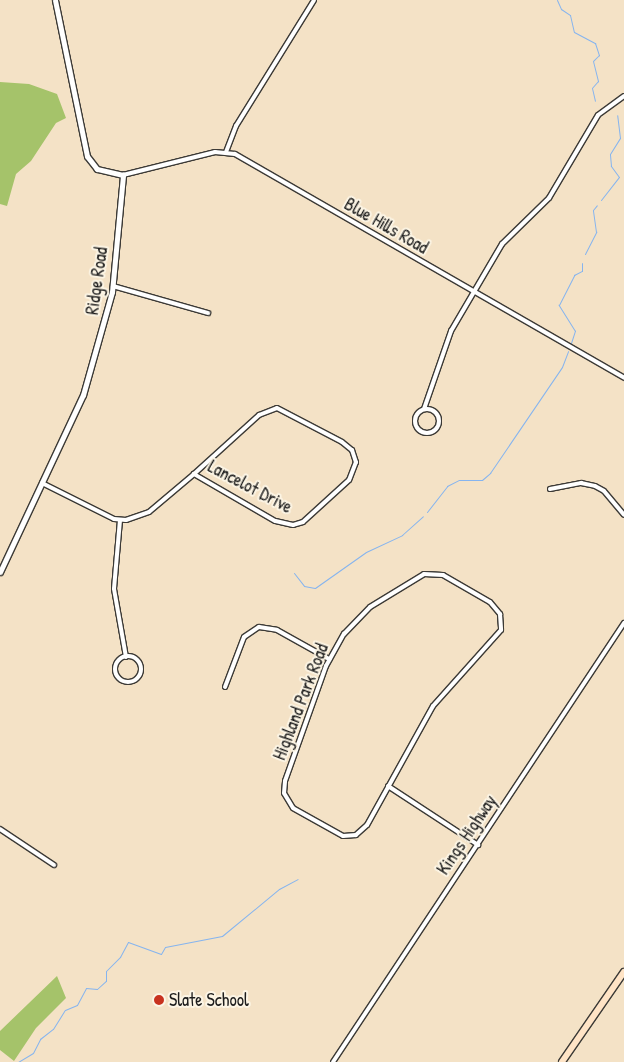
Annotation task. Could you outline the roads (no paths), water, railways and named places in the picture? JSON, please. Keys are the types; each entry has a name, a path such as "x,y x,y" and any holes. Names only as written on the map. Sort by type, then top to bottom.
{"main road":[{"path":"562,1062 624,972"}],"street":[{"path":"55,0 87,156 97,169 122,175 226,152 236,126 314,0"},
{"path":"424,409 432,410 438,415 437,427 431,432 423,433 415,424 415,416 424,409 451,331 507,238 540,208 554,191 598,115 624,96"},
{"name":"Blue Hills Road","path":"226,152 240,157 624,378"},
{"name":"Ridge Road","path":"0,572 88,383 113,286 122,175"},
{"path":"113,286 208,313"},
{"name":"Lancelot Drive","path":"120,520 149,512 259,415 273,408 286,411 342,442 352,450 356,462 349,480 303,522 293,525 275,521 194,474"},
{"path":"550,488 581,483 595,486 604,491 624,515"},
{"path":"42,484 120,520 114,589 126,657"},
{"name":"Highland Park Road","path":"424,574 443,575 490,602 499,611 502,621 499,633 456,677 433,706 388,786 367,825 353,836 336,834 298,813 288,802 285,781 329,659 344,634 362,614 424,574"},
{"name":"Kings Highway","path":"333,1062 624,623"},
{"path":"225,686 244,637 259,627 277,630 329,659"},
{"path":"126,657 134,658 141,668 137,678 129,682 120,678 116,672 118,661 126,657"},
{"path":"388,786 478,845"},
{"path":"0,829 54,865"}],"waterway":[{"path":"557,0 561,9 570,15 574,32 595,43 599,55 593,61 598,81 592,88 595,101"},
{"path":"601,200 619,177 611,166 610,154 620,138 617,115"},
{"path":"585,254 596,232 593,210 597,205"},
{"path":"571,343 575,331 559,305 574,275 582,271 582,263"},
{"path":"427,512 447,486 459,480 482,480 490,473 562,367 568,351"},
{"path":"294,573 304,586 315,588 366,552 402,535 423,516"},
{"path":"18,1062 33,1053 40,1039 53,1029 65,1010 77,1005 86,988 97,989 106,981 106,971 120,957 128,942 161,954 165,947 222,936 279,889 298,879"}],"place":[{"name":"Slate School","path":"159,1000"}]}
